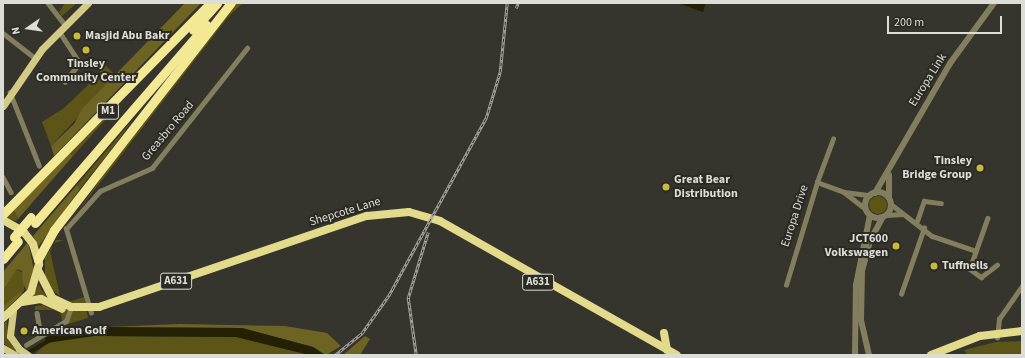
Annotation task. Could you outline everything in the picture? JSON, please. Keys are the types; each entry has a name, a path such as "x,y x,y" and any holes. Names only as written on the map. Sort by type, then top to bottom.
{"highway":[{"name":"M1","path":"3,214 117,102 210,3"},
{"name":"M1","path":"33,220 217,3"},
{"name":"M1","path":"3,250 16,239 226,3"},
{"path":"38,259 54,230 231,3"},
{"name":"Shepcote Lane","path":"22,302 41,299 71,310 90,311 367,216 404,211 440,221 656,347 677,355"},
{"name":"A631","path":"3,220 23,231 38,259 38,270 31,292 13,311 3,318"},
{"name":"M1","path":"3,259 16,239"},
{"name":"Shepcote Lane","path":"38,270 52,298 71,310"},
{"path":"932,355 975,339 1022,331"},
{"path":"664,333 667,352"},
{"path":"997,335 1022,337"},
{"path":"942,355 975,339"}],"main road":[{"path":"3,106 10,92 35,58 59,31 88,3"},
{"path":"13,311 9,332 15,353"},
{"path":"3,348 15,353 28,355"}],"street":[{"path":"48,3 65,25"},
{"name":"Europa Link","path":"866,208 873,194 889,173 922,109 994,3"},
{"path":"59,31 80,63 65,82"},
{"path":"3,33 35,58"},
{"name":"Greasbro Road","path":"90,311 66,229 100,191 152,168 247,48"},
{"path":"10,92 15,98 39,165"},
{"path":"817,182 832,139"},
{"name":"Europa Link","path":"885,216 890,201 889,173"},
{"path":"3,177 11,192"},
{"name":"Europa Drive","path":"786,285 817,182 844,192 866,208"},
{"name":"Europa Drive","path":"844,192 873,194"},
{"path":"873,194 890,201 902,214 918,221 932,236 976,251"},
{"path":"918,221 924,201 941,203"},
{"path":"855,355 856,285 870,215 866,208"},
{"path":"870,215 885,216 902,214"},
{"path":"868,355 861,325 862,271 870,241 885,216"},
{"path":"988,218 970,266 976,276 984,276 998,265"},
{"path":"901,294 924,228"},
{"path":"997,335 999,319 1022,286"},
{"path":"26,345 66,321 71,310"},
{"path":"37,313 41,335"}],"shaded area":[{"path":"65,3 77,3 62,16 59,12"},
{"path":"185,3 201,3 54,156 51,146 74,124 82,109"},
{"path":"236,3 243,3 228,17 75,215 150,110"},
{"path":"678,3 706,3 703,12"},
{"path":"101,61 116,76 51,146 42,122 64,108 101,73 95,67"},
{"path":"124,99 73,156 69,153"},
{"path":"134,118 118,141 80,189 77,185"},
{"path":"69,153 73,156 18,219 14,210"},
{"path":"77,185 80,189 38,247 33,236"},
{"path":"874,196 882,196 887,201 885,212 882,214 874,214 869,209 869,201"},
{"path":"14,210 18,219 16,221 6,218"},
{"path":"56,240 64,240 54,243"},
{"path":"28,242 34,270 27,291 23,284 22,271 17,269 3,291 3,272"},
{"path":"54,243 50,251 60,296 52,290 45,277 45,257"},
{"path":"17,269 24,274 24,291 3,306 3,291"},
{"path":"39,284 41,289 47,297 33,296"},
{"path":"19,293 23,293 3,312 3,306"},
{"path":"84,297 88,318 68,324 62,320 60,311 68,302"},
{"path":"43,305 53,310 35,310 35,306"},
{"path":"7,321 9,340 19,355 3,343 3,323"},
{"path":"180,324 285,326 327,333 341,346 326,355 313,347 242,328 108,327"},
{"path":"69,327 242,328 313,347 325,355 309,355 236,337 94,336 47,343 45,338"},
{"path":"94,336 245,337 309,355 35,354 47,343 59,339"},
{"path":"365,336 370,339 360,355 343,355"},
{"path":"1022,341 1022,355 968,355 964,350 996,342"}],"waterway":[{"path":"26,354 50,340"}],"railway":[{"path":"335,355 362,333 389,295 486,118 500,72 507,3"},
{"path":"516,8 518,3"},
{"path":"416,355 408,298 428,232"}],"place":[{"name":"Masjid Abu Bakr","path":"77,36"},
{"name":"Tinsley Community Center","path":"86,50"},
{"name":"Tinsley Bridge Group","path":"980,168"},
{"name":"Great Bear Distribution","path":"666,187"},
{"name":"JCT600 Volkswagen","path":"896,246"},
{"name":"Tuffnells","path":"934,266"},
{"name":"American Golf","path":"24,331"}]}
